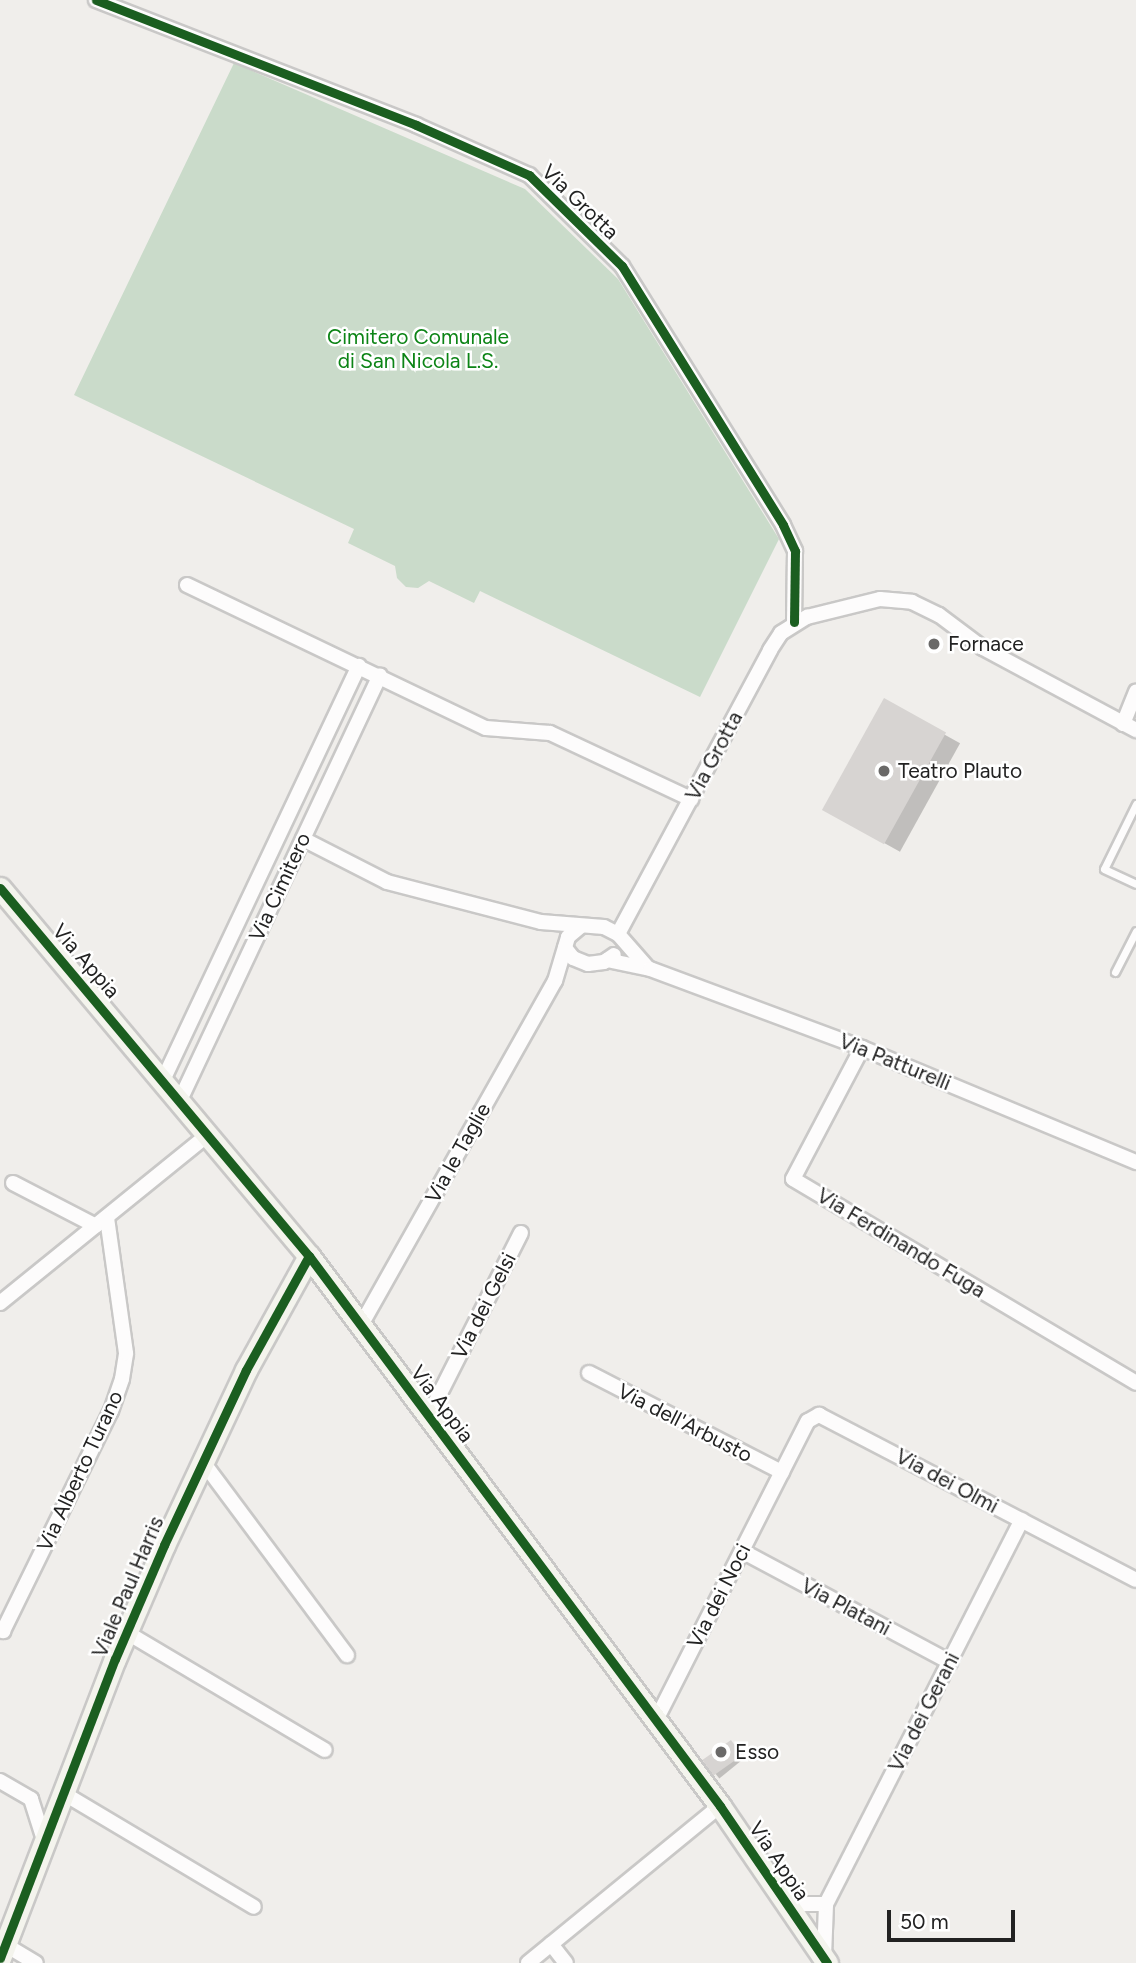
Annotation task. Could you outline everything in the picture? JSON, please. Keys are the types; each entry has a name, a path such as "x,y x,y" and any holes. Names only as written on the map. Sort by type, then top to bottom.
{"street":[{"name":"Via Grotta","path":"96,0 416,125 529,175 622,266 783,525 796,551 794,622 770,650 639,894 614,934"},
{"path":"187,585 486,728 550,733 691,799"},
{"path":"794,622 863,601 912,602 983,648 1130,727 1136,692"},
{"name":"Via Cimitero","path":"164,1078 359,666"},
{"name":"Via Cimitero","path":"181,1098 380,676"},
{"path":"303,839 387,882 541,922 614,934 607,960"},
{"name":"Via Appia","path":"2,896 164,1078 309,1256 720,1806 825,1961"},
{"path":"541,922 580,961"},
{"path":"565,945 580,927"},
{"name":"Via Patturelli","path":"614,934 650,969"},
{"name":"Via le Taglie","path":"361,1325 555,981 565,945"},
{"name":"Via Patturelli","path":"580,961 596,964 607,960 650,969 862,1048 1136,1162"},
{"name":"Via le Taglie","path":"555,981 580,961"},
{"name":"Via Ferdinando Fuga","path":"862,1048 793,1179 1136,1383"},
{"path":"0,1303 209,1134"},
{"path":"13,1183 102,1221"},
{"name":"Via Alberto Turano","path":"0,1629 4,1631 106,1423 122,1379 126,1353 102,1221"},
{"name":"Via dei Gelsi","path":"429,1415 521,1234"},
{"name":"Viale Paul Harris","path":"1,1952 126,1632 246,1370 309,1256"},
{"name":"Via dell'Arbusto","path":"589,1373 782,1472"},
{"name":"Via dei Olmi","path":"782,1472 808,1421 819,1415 1136,1580"},
{"path":"203,1462 347,1655"},
{"name":"Via dei Noci","path":"656,1720 782,1472"},
{"name":"Via dei Gerani","path":"825,1961 826,1904 1022,1520"},
{"name":"Via Platani","path":"742,1551 950,1662"},
{"name":"Viale Paul Harris","path":"126,1632 325,1750"},
{"path":"0,1781 31,1799 44,1840"},
{"path":"63,1793 254,1907"},
{"path":"528,1963 720,1806"},
{"path":"778,1890 804,1904 826,1904"},
{"path":"551,1944 566,1963"},
{"path":"1,1952 36,1963"}],"lane":[{"path":"1136,804 1104,869 1136,884"},
{"path":"1115,972 1136,931"}],"green space":[{"name":"Cimitero Comunale di San Nicola L.S.","path":"234,63 525,189 618,279 779,539 700,697 480,591 474,603 429,581 418,588 406,587 397,578 395,566 348,543 354,529 74,395"}],"building":[{"name":"Teatro Plauto","path":"884,698 946,732 884,844 822,810"},
{"path":"731,1740 742,1756 713,1776 702,1760"}],"cycle path":[{"path":"96,0 416,125 529,175 622,266 783,525 795,551 794,622"},
{"path":"0,888 309,1256 720,1806 827,1963"},
{"path":"0,1958 115,1659 164,1545 246,1370 309,1256"}],"place":[{"name":"Fornace","path":"934,644"},
{"name":"Teatro Plauto","path":"884,771"},
{"name":"Esso","path":"721,1752"}]}
